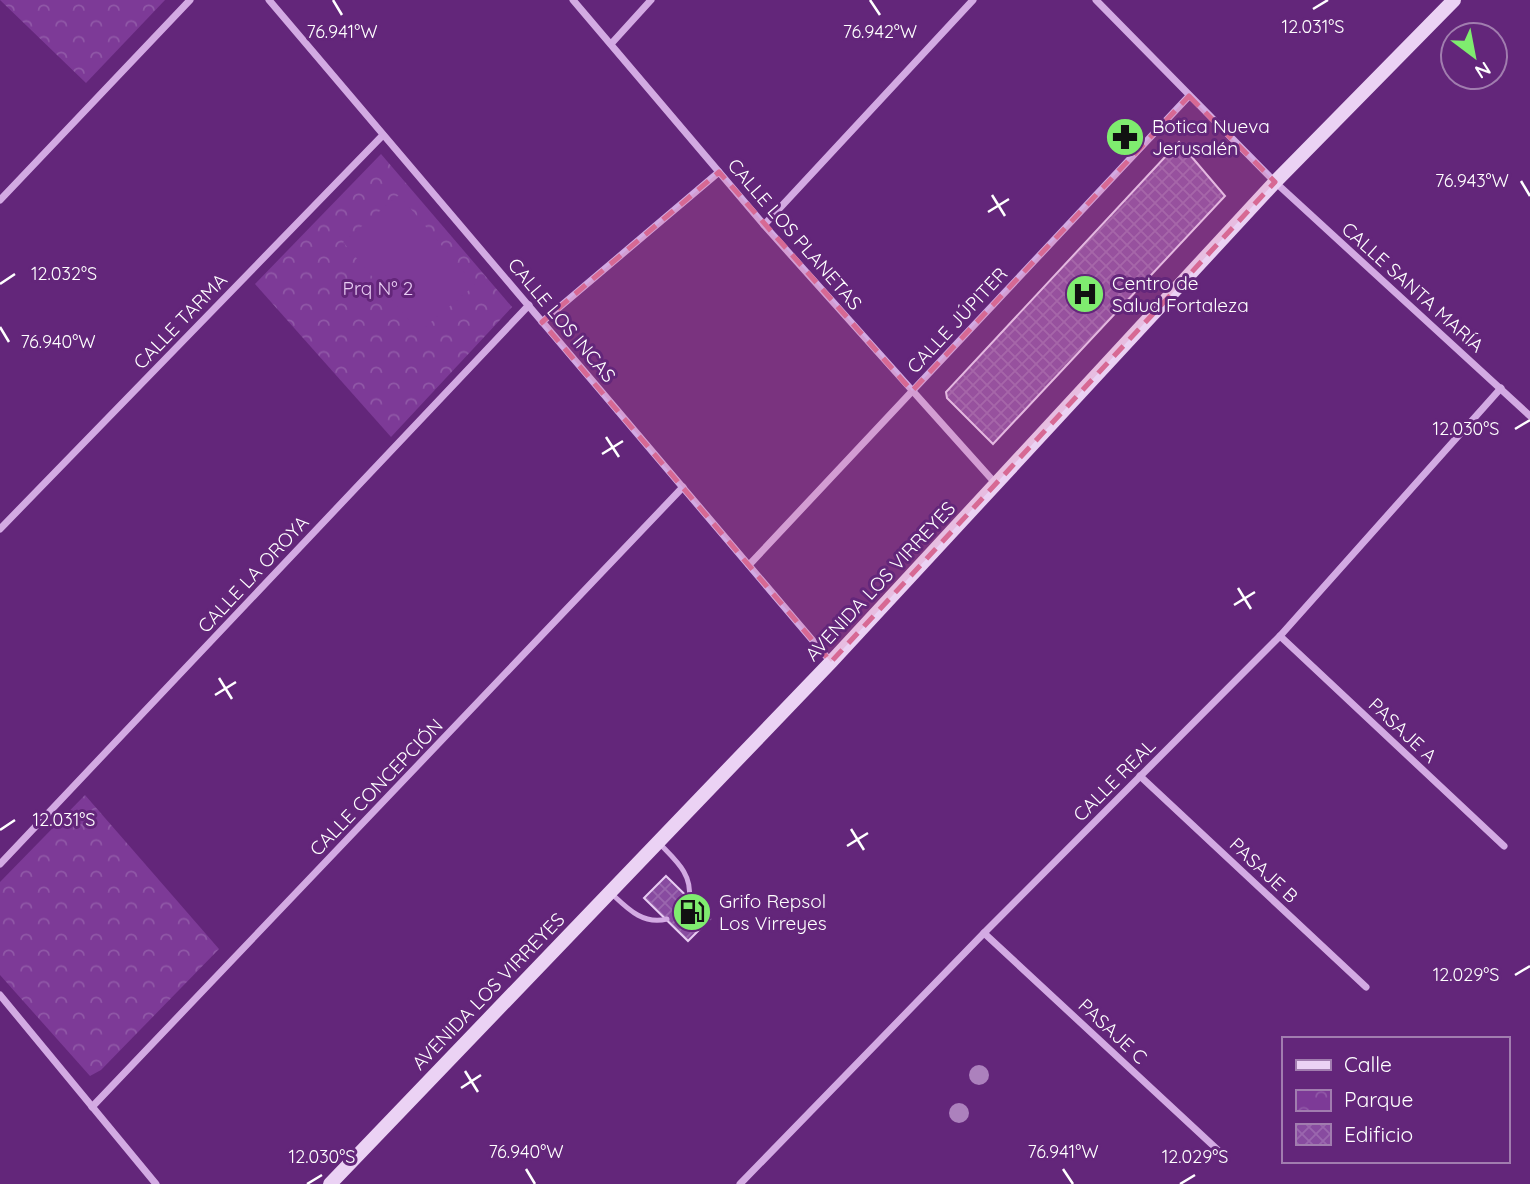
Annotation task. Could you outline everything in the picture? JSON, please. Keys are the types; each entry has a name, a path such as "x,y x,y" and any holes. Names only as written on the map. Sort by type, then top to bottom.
{"street":[{"path":"0,200 190,0"},
{"name":"CALLE LOS INCAS","path":"269,0 831,662"},
{"name":"CALLE LOS PLANETAS","path":"573,0 764,225 996,485"},
{"path":"611,44 651,0"},
{"path":"764,225 973,0"},
{"name":"CALLE SANTA MARÍA","path":"1096,0 1275,182 1530,416"},
{"name":"AVENIDA LOS VIRREYES","path":"330,1184 831,662 1275,182 1454,0"},
{"name":"CALLE JÚPITER","path":"749,565 1189,96"},
{"name":"CALLE TARMA","path":"0,529 383,135"},
{"path":"542,322 719,172"},
{"name":"CALLE LA OROYA","path":"0,864 529,306"},
{"name":"CALLE REAL","path":"740,1184 984,933 1280,636 1501,388"},
{"name":"CALLE CONCEPCIÓN","path":"92,1107 683,487"},
{"name":"PASAJE A","path":"1280,636 1504,846"},
{"name":"PASAJE B","path":"1140,776 1366,987"},
{"name":"PASAJE C","path":"984,933 1220,1152"},
{"path":"0,995 156,1184"}],"lane":[{"path":"658,842 686,875 691,887 689,899"},
{"path":"609,892 643,919 656,922 667,919"}],"highlighted area":[{"path":"1189,96 1275,182 831,662 542,322 719,172 912,391"}],"green space":[{"path":"0,0 165,0 86,83"},
{"name":"Prq N° 2","path":"381,154 512,307 391,437 255,284"},
{"path":"399,195 475,285 419,332 343,242"},
{"path":"85,795 219,949 101,1070 90,1076 0,975 0,882"}],"building":[{"name":"Centro de Salud Fortaleza","path":"1179,142 1225,196 993,444 947,398 946,392"},
{"path":"666,876 710,919 688,941 644,898"}],"place":[{"name":"Botica Nueva Jerusalén","path":"1125,137"},
{"name":"Centro de Salud Fortaleza","path":"1085,294"},
{"name":"Grifo Repsol Los Virreyes","path":"692,912"}]}
